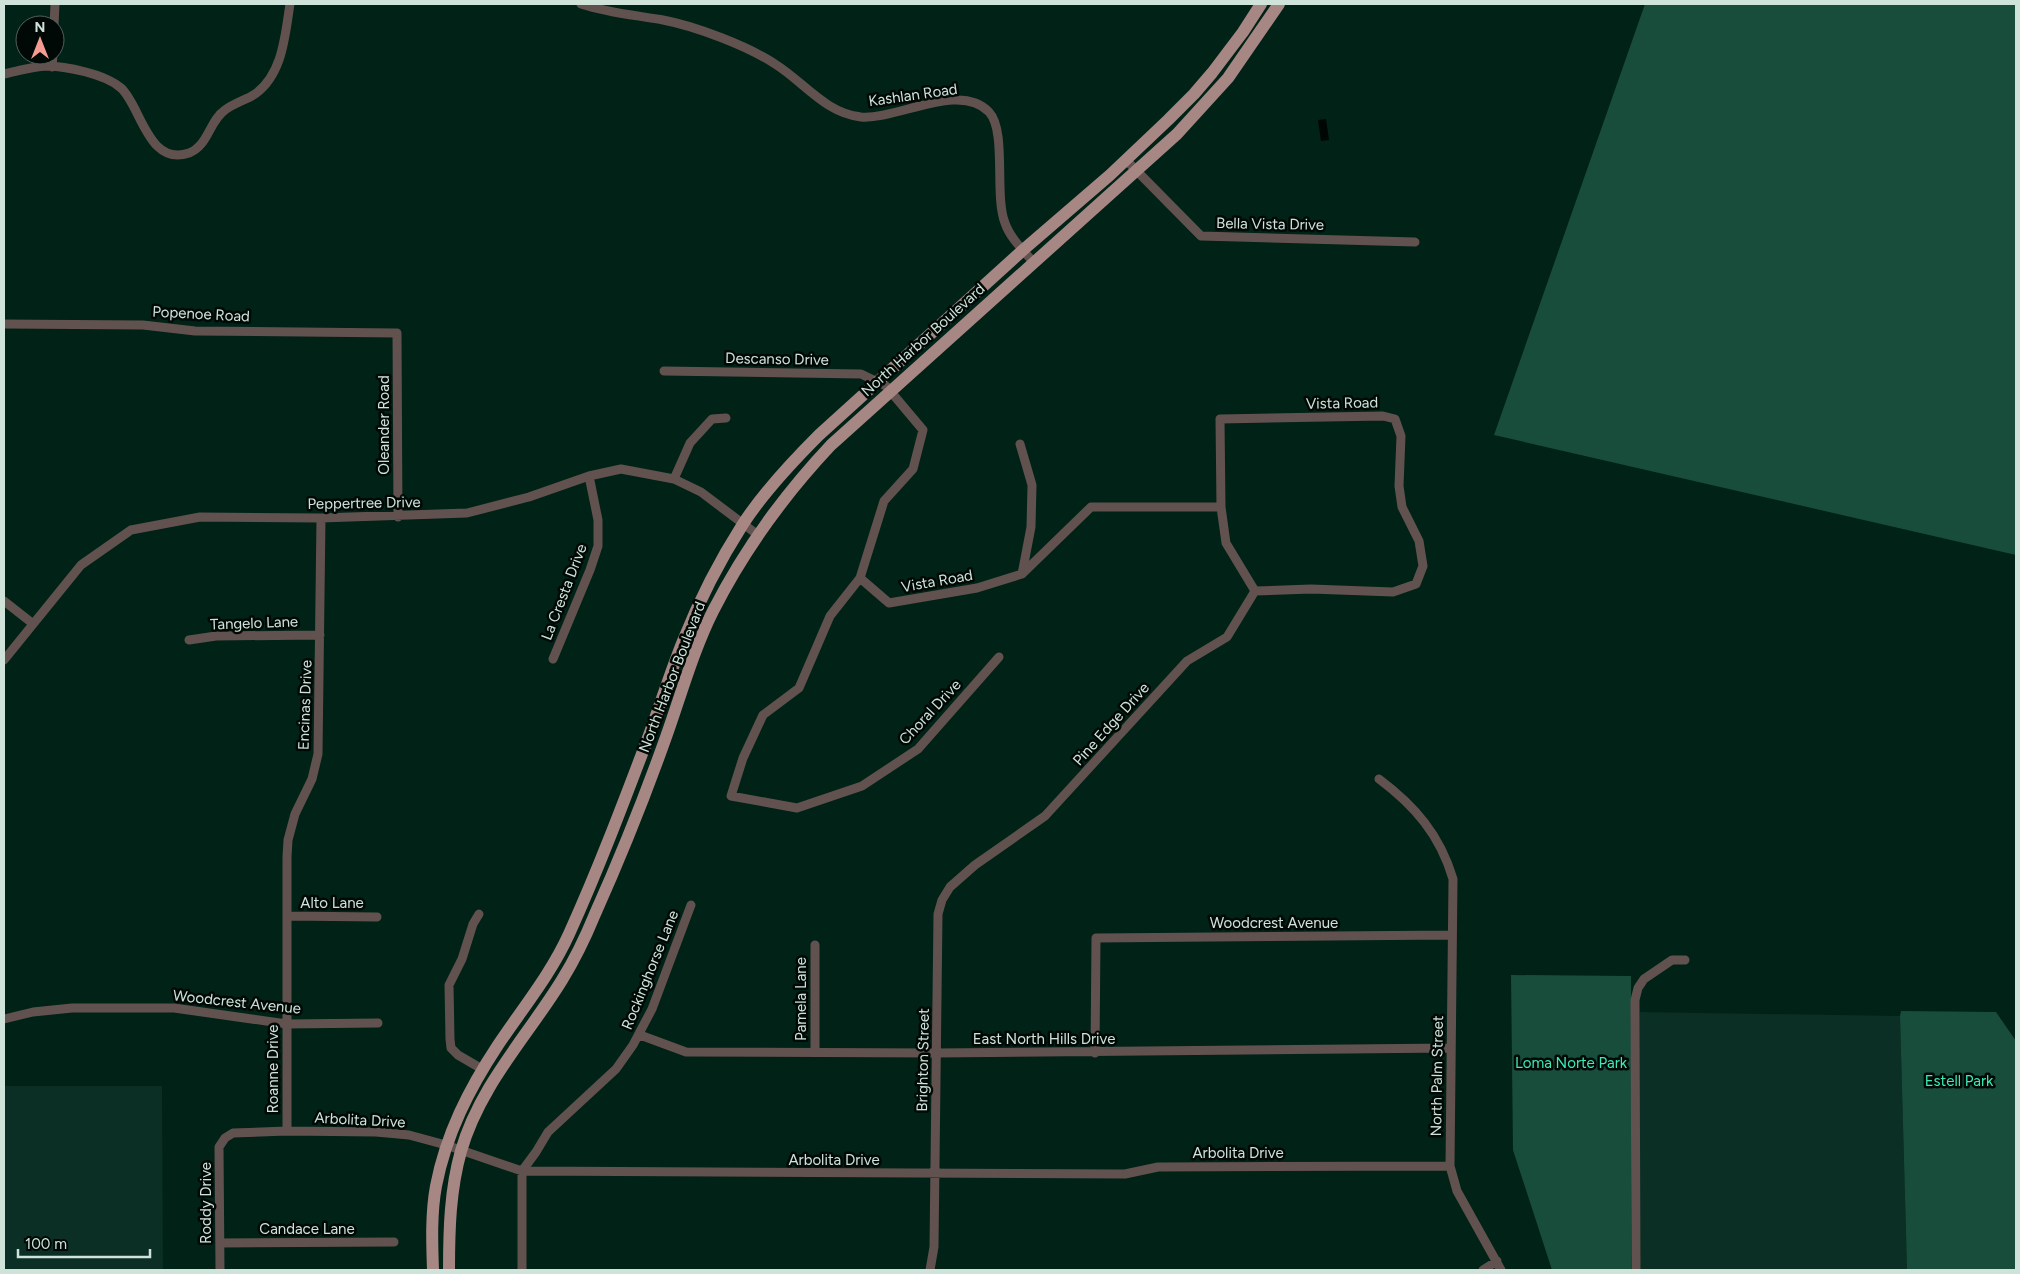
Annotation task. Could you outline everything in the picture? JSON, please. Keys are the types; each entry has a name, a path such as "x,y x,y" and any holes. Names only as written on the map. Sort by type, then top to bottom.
{"main road":[{"name":"North Harbor Boulevard","path":"449,1270 452,1188 461,1151 473,1119 490,1085 562,980 582,944 644,795 699,642 737,565 792,488 885,386 1023,250 1126,160 1194,94 1229,51 1261,4"},
{"name":"North Harbor Boulevard","path":"433,1270 432,1234 436,1187 446,1145 462,1105 482,1069 547,973 568,936 597,869 683,641 703,598 744,523 800,454 1034,263 1177,134 1202,108 1245,55 1279,4"}],"street":[{"path":"4,74 38,67 52,67 94,75 115,84 125,92 144,129 154,142 165,151 178,154 188,153 200,146 223,111 254,94 271,76 284,43 290,4"},
{"name":"Kashlan Road","path":"581,4 617,14 672,22 745,48 774,63 818,99 847,114 862,117 878,116 951,101 968,101 982,106 992,115 997,128 1002,216 1008,230 1034,263"},
{"name":"Bella Vista Drive","path":"1126,160 1201,236 1415,242"},
{"name":"Popenoe Road","path":"4,324 143,325 195,330 397,333"},
{"name":"Oleander Road","path":"397,333 398,517"},
{"name":"Descanso Drive","path":"664,371 861,374 885,386"},
{"path":"860,578 884,501 913,469 923,430 885,386"},
{"name":"Vista Road","path":"1383,416 1395,419 1401,436 1399,486 1402,507 1419,541 1423,566 1416,584 1393,592 1311,589 1255,591 1226,543 1221,506 1220,419 1383,416"},
{"path":"674,479 690,443 712,419 726,418"},
{"path":"1020,444 1032,485 1031,527 1022,574"},
{"name":"Peppertree Drive","path":"4,660 32,623 81,565 131,530 200,517 398,517 467,513 529,497 589,476 621,469 674,479 701,492 758,534"},
{"name":"La Cresta Drive","path":"553,659 598,546 598,520 589,476"},
{"name":"Vista Road","path":"860,578 889,603 977,588 1022,574 1091,507 1221,506"},
{"name":"Encinas Drive","path":"287,916 288,840 295,814 312,779 318,754 321,518"},
{"name":"Choral Drive","path":"860,578 830,616 799,688 763,715 743,758 731,796 797,808 862,786 918,749 999,657"},
{"name":"Pine Edge Drive","path":"975,865 1045,816 1187,661 1227,637 1255,591"},
{"path":"4,601 32,623"},
{"name":"Tangelo Lane","path":"189,640 216,636 320,635"},
{"name":"North Palm Street","path":"1379,779 1396,792 1425,821 1440,845 1453,879 1450,1166 1457,1191 1499,1266"},
{"name":"Brighton Street","path":"930,1270 934,1247 938,914 942,900 950,887 975,865"},
{"name":"Rockinghorse Lane","path":"522,1171 548,1132 616,1069 640,1035 692,905"},
{"path":"479,914 473,924 462,959 448,990 451,1048 458,1055 482,1069"},
{"name":"Alto Lane","path":"287,916 377,917"},
{"name":"Roanne Drive","path":"287,916 287,1131"},
{"name":"Woodcrest Avenue","path":"1096,1053 1096,938 1452,935"},
{"name":"Pamela Lane","path":"814,945 815,1052"},
{"path":"1636,1270 1635,1000 1638,988 1644,978 1672,960 1685,960"},
{"name":"Woodcrest Avenue","path":"4,1019 33,1012 72,1008 174,1008 287,1024 378,1023"},
{"name":"East North Hills Drive","path":"640,1035 686,1052 1096,1053 1452,1048"},
{"name":"Arbolita Drive","path":"225,1138 233,1133 287,1131 376,1132 409,1135 446,1145 522,1171 1125,1174 1158,1167 1450,1166"},
{"name":"Roddy Drive","path":"220,1270 219,1147 225,1138"},
{"path":"522,1171 522,1270"},
{"name":"Candace Lane","path":"220,1243 394,1242"},
{"path":"1482,1270 1499,1266"}],"shaded area":[{"path":"1326,119 1329,140 1321,141 1318,120"},
{"path":"1640,1012 1900,1016 1907,1270 1640,1270"},
{"path":"4,1086 162,1086 163,1270 4,1270"}],"green space":[{"path":"1645,4 2016,4 2016,555 1494,435"},
{"name":"Loma Norte Park","path":"1511,975 1631,976 1631,1270 1552,1270 1513,1150"},
{"name":"Estell Park","path":"1901,1011 1996,1012 2016,1041 2016,1270 1907,1270"}]}
